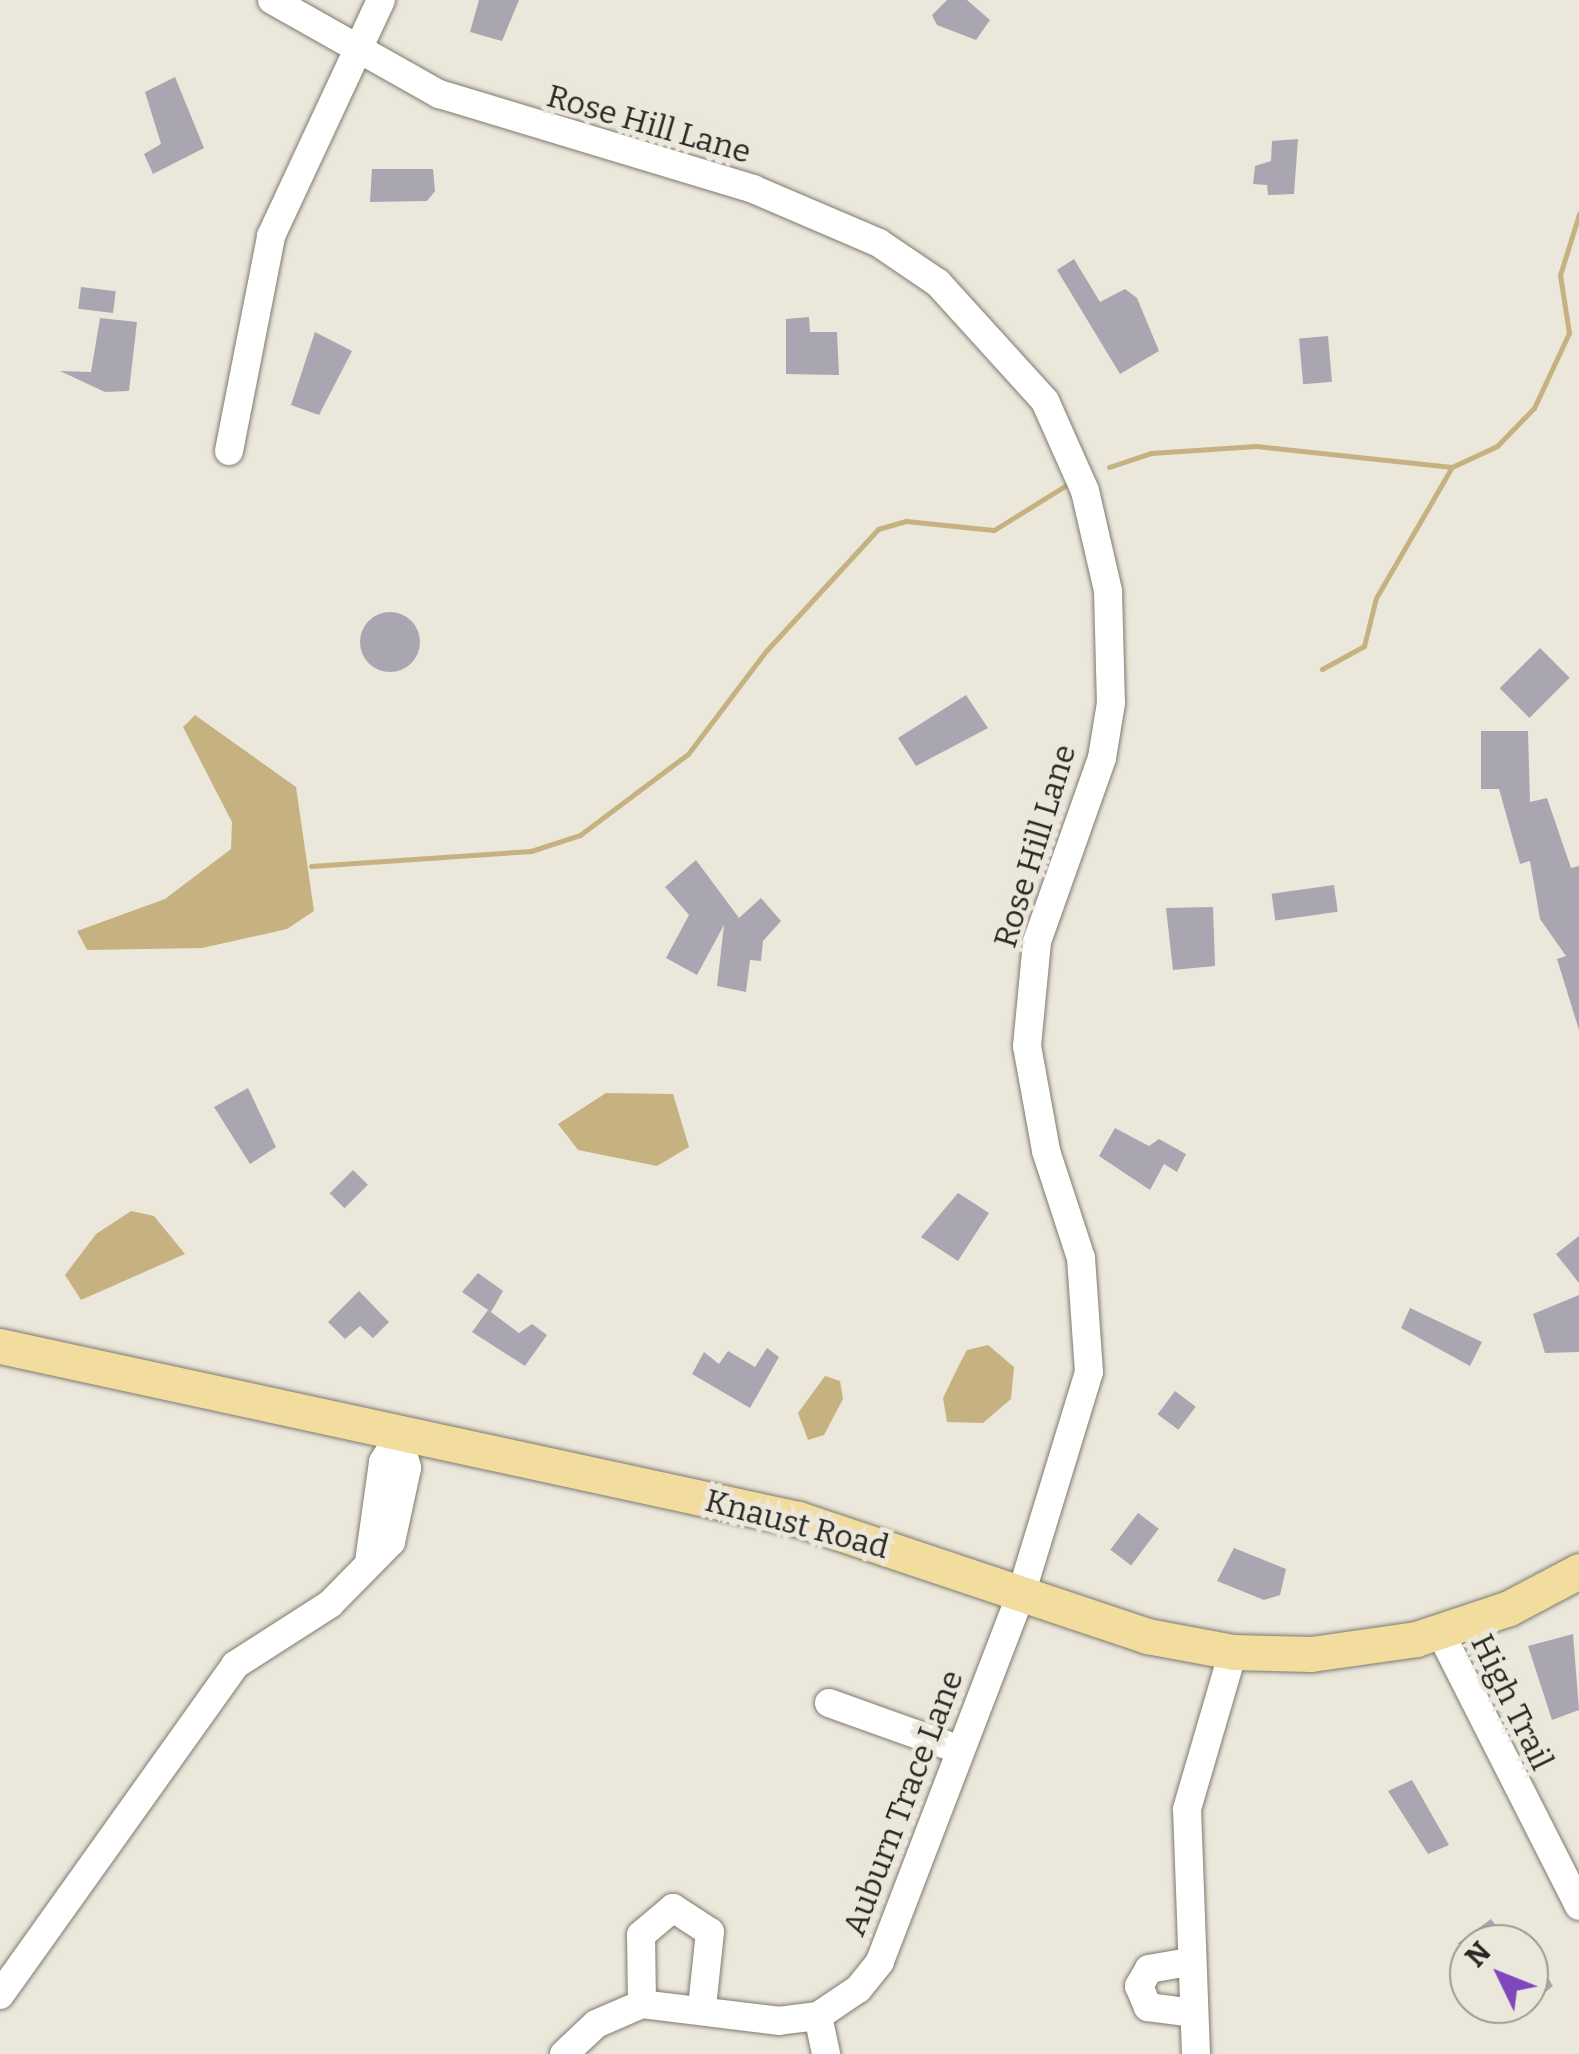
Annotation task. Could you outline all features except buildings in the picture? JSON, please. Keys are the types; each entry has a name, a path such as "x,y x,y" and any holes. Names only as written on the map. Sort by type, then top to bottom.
{"main road":[{"name":"Knaust Road","path":"0,1346 399,1436 798,1519 1147,1636 1233,1652 1348,1650 1440,1632 1579,1571"}],"street":[{"name":"Rose Hill Lane","path":"272,0 359,56 517,123 754,189 879,243 976,316 1045,401 1072,452 1108,591 1111,704 1083,820 1036,942 1026,1046 1046,1151 1081,1258 1089,1372 1021,1594"},
{"path":"229,451 271,236 359,56 381,0"},
{"path":"0,1996 235,1665 330,1604 391,1542 407,1468 399,1436"},
{"name":"Auburn Trace Lane","path":"818,2016 880,1962 1021,1594"},
{"name":"High Trail","path":"1440,1632 1579,1906"},
{"path":"1196,2054 1189,1962 1187,1809 1233,1652"},
{"path":"830,1702 960,1750"},
{"path":"642,2004 642,1935 674,1908 710,1932 702,2007"},
{"path":"1189,1962 1148,1968 1139,1986 1148,2008 1193,2013"},
{"path":"564,2054 596,2024 642,2004 702,2007 752,2021 818,2016 826,2054"}],"shaded area":[{"path":"195,715 296,787 314,911 287,929 202,948 87,950 77,931 165,899 231,849 232,822 183,727"},
{"path":"606,1093 673,1094 689,1147 657,1166 578,1150 558,1124"},
{"path":"131,1211 154,1216 185,1254 81,1300 65,1275 96,1234"},
{"path":"988,1345 1014,1367 1011,1399 983,1423 947,1422 943,1398 959,1365 967,1350"},
{"path":"825,1376 840,1381 843,1399 824,1435 808,1440 798,1413"}],"waterway":[{"path":"1109,467 1151,453 1256,446 1452,467 1497,446 1534,408 1569,333 1560,275 1579,214"},
{"path":"1322,669 1364,646 1376,598 1452,467"},
{"path":"311,866 531,851 580,835 688,754 766,651 878,529 906,521 994,530 1065,486"}]}
